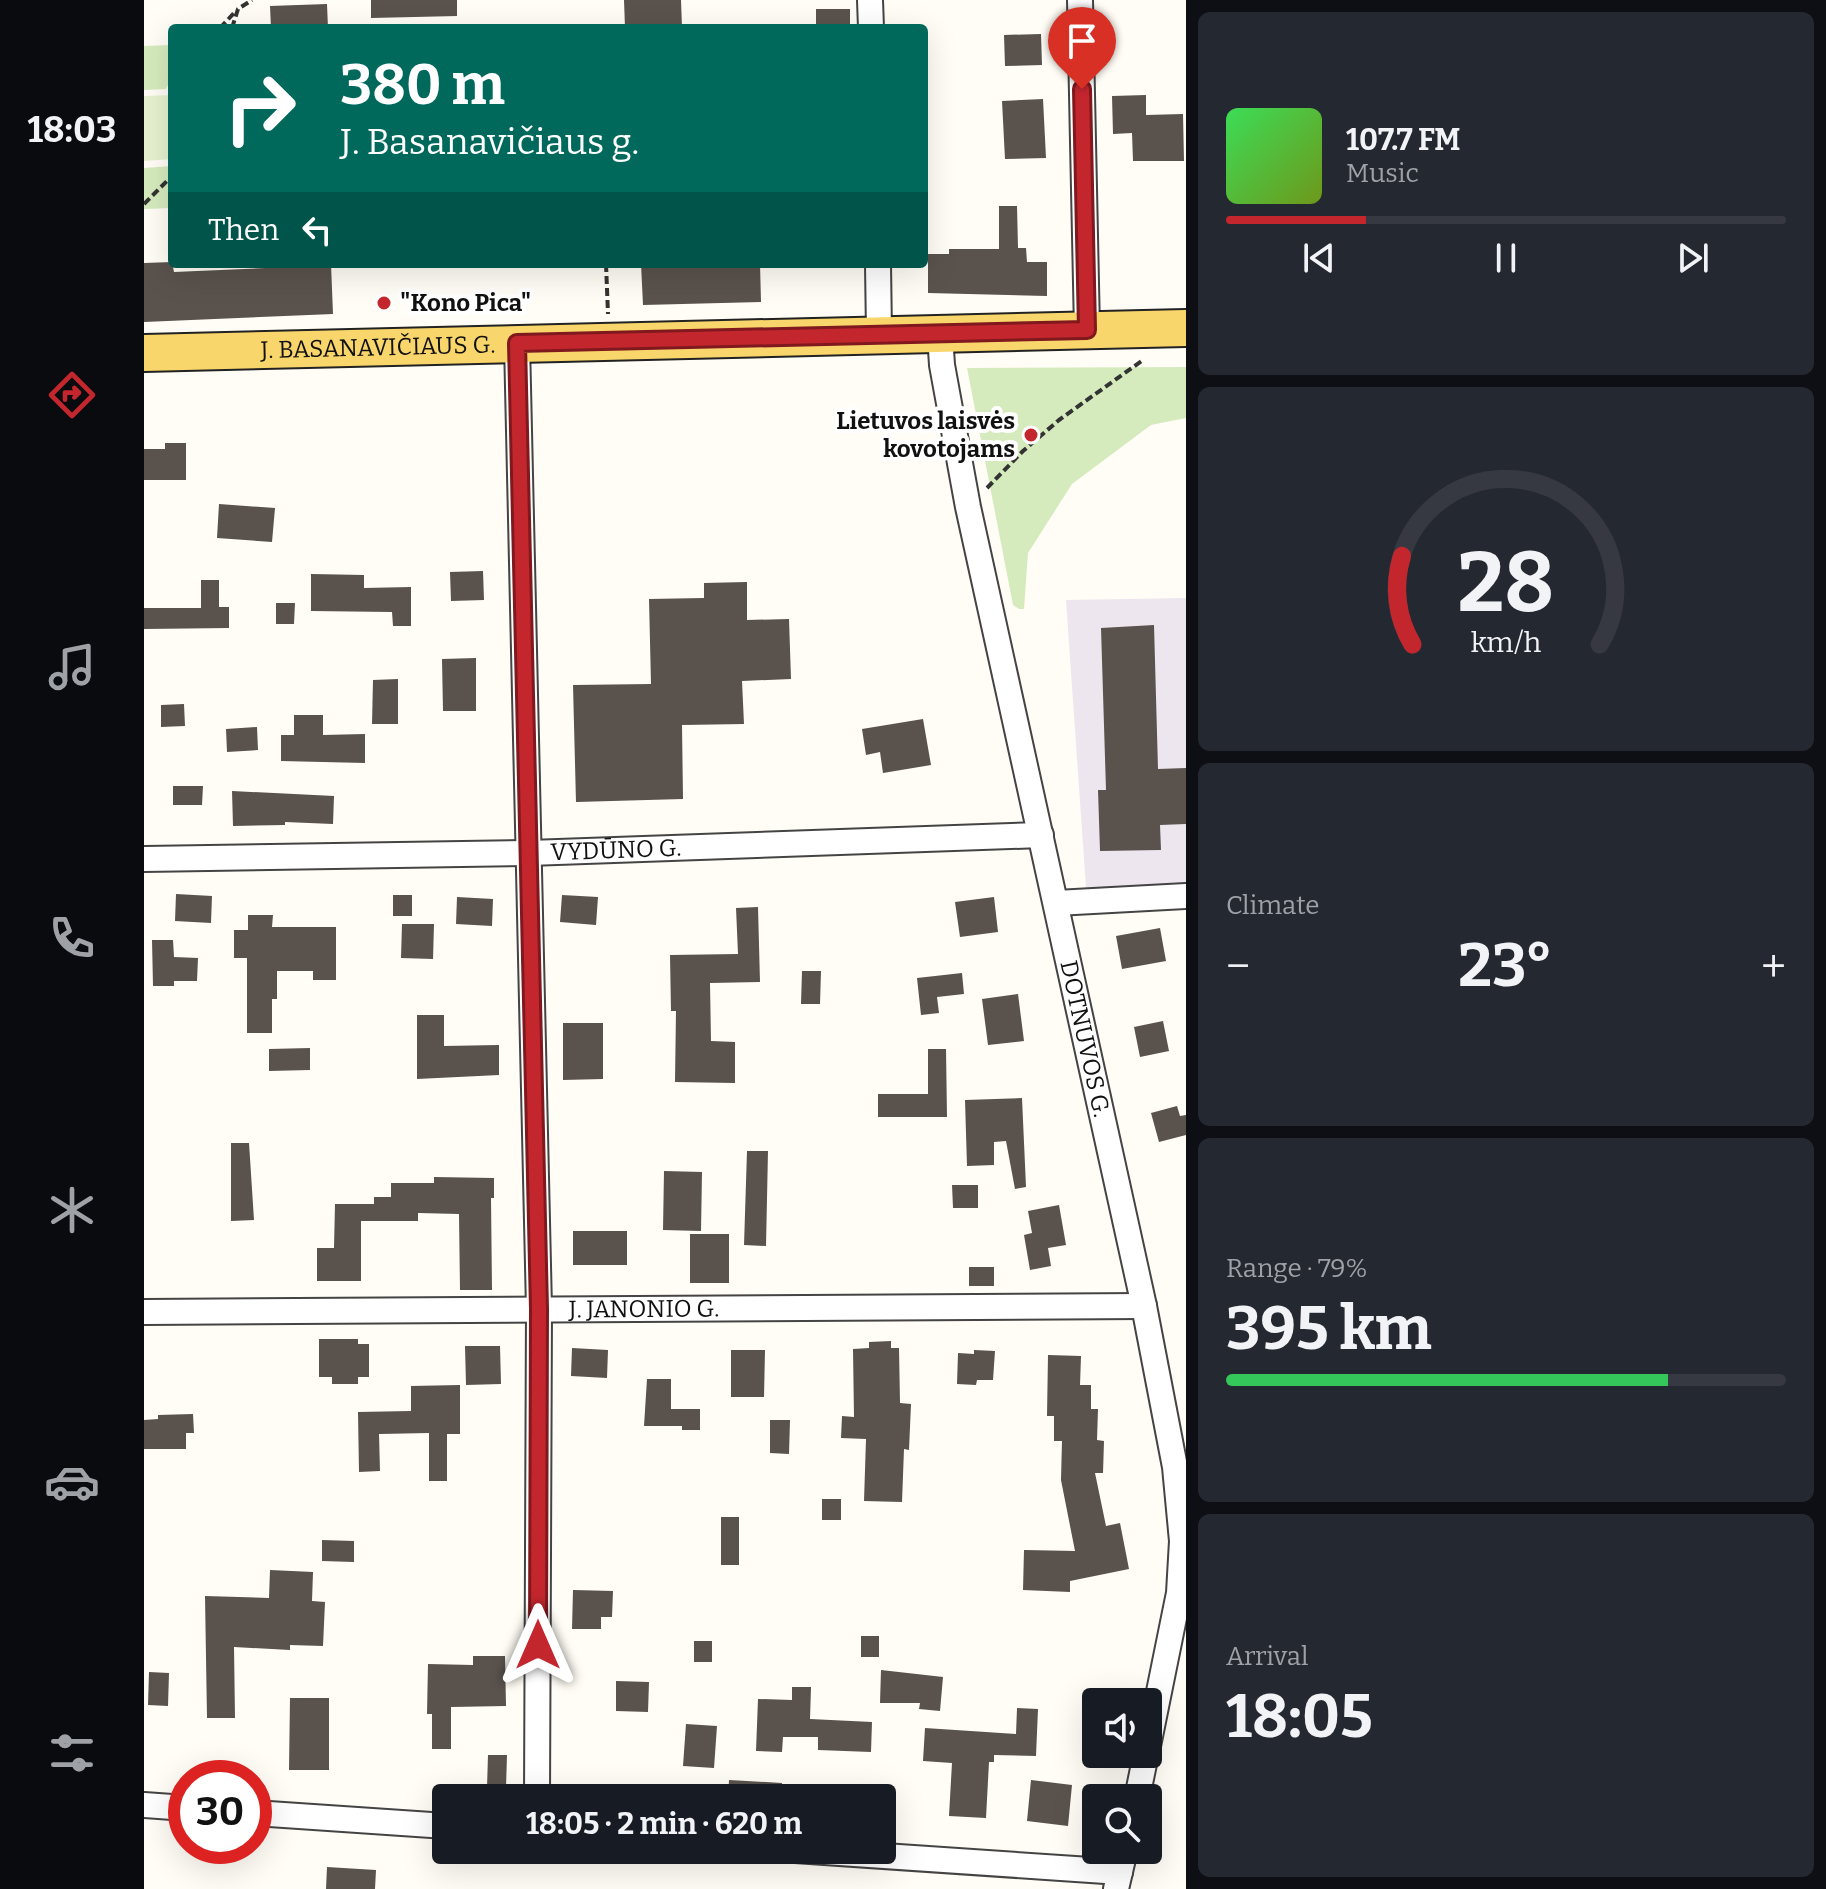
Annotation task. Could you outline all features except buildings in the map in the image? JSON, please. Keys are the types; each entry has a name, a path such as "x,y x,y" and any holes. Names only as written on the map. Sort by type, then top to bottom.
{"main road":[{"name":"J. BASANAVIČIAUS G.","path":"144,353 1186,328"}],"street":[{"path":"870,0 871,24"},
{"path":"1080,0 1087,330"},
{"path":"878,268 879,334"},
{"name":"DOTNUVOS G.","path":"940,334 942,365 968,507 1144,1306 1175,1467 1182,1541 1179,1593 1160,1688"},
{"path":"517,343 539,1309 537,1784"},
{"name":"VYDŪNO G.","path":"144,859 529,853 1041,835"},
{"path":"1056,903 1186,896"},
{"name":"J. JANONIO G.","path":"144,1312 1144,1306"},
{"path":"144,1805 168,1807"},
{"path":"272,1814 432,1825"},
{"path":"896,1856 1120,1870"}],"path":[{"path":"224,24 252,0"},
{"path":"233,24 238,9"},
{"path":"144,204 168,180"},
{"path":"606,268 609,341"},
{"path":"968,507 1023,451 1059,420 1154,353"}],"shaded area":[{"path":"1186,598 1186,883 1086,888 1066,600"}],"green space":[{"path":"168,45 166,89 144,90 144,46"},
{"path":"168,95 168,159 144,161 144,96"},
{"path":"168,166 168,208 144,209 144,168"},
{"path":"1186,367 1186,418 1151,425 1072,484 1028,553 1024,609 1013,605 967,368"}],"place":[{"name":"\"Kono Pica\"","path":"384,303"},
{"name":"Lietuvos laisvės kovotojams","path":"1031,435"}],"route":[{"path":"538,1645 539,1309 517,343 1087,330 1082,89"}]}
